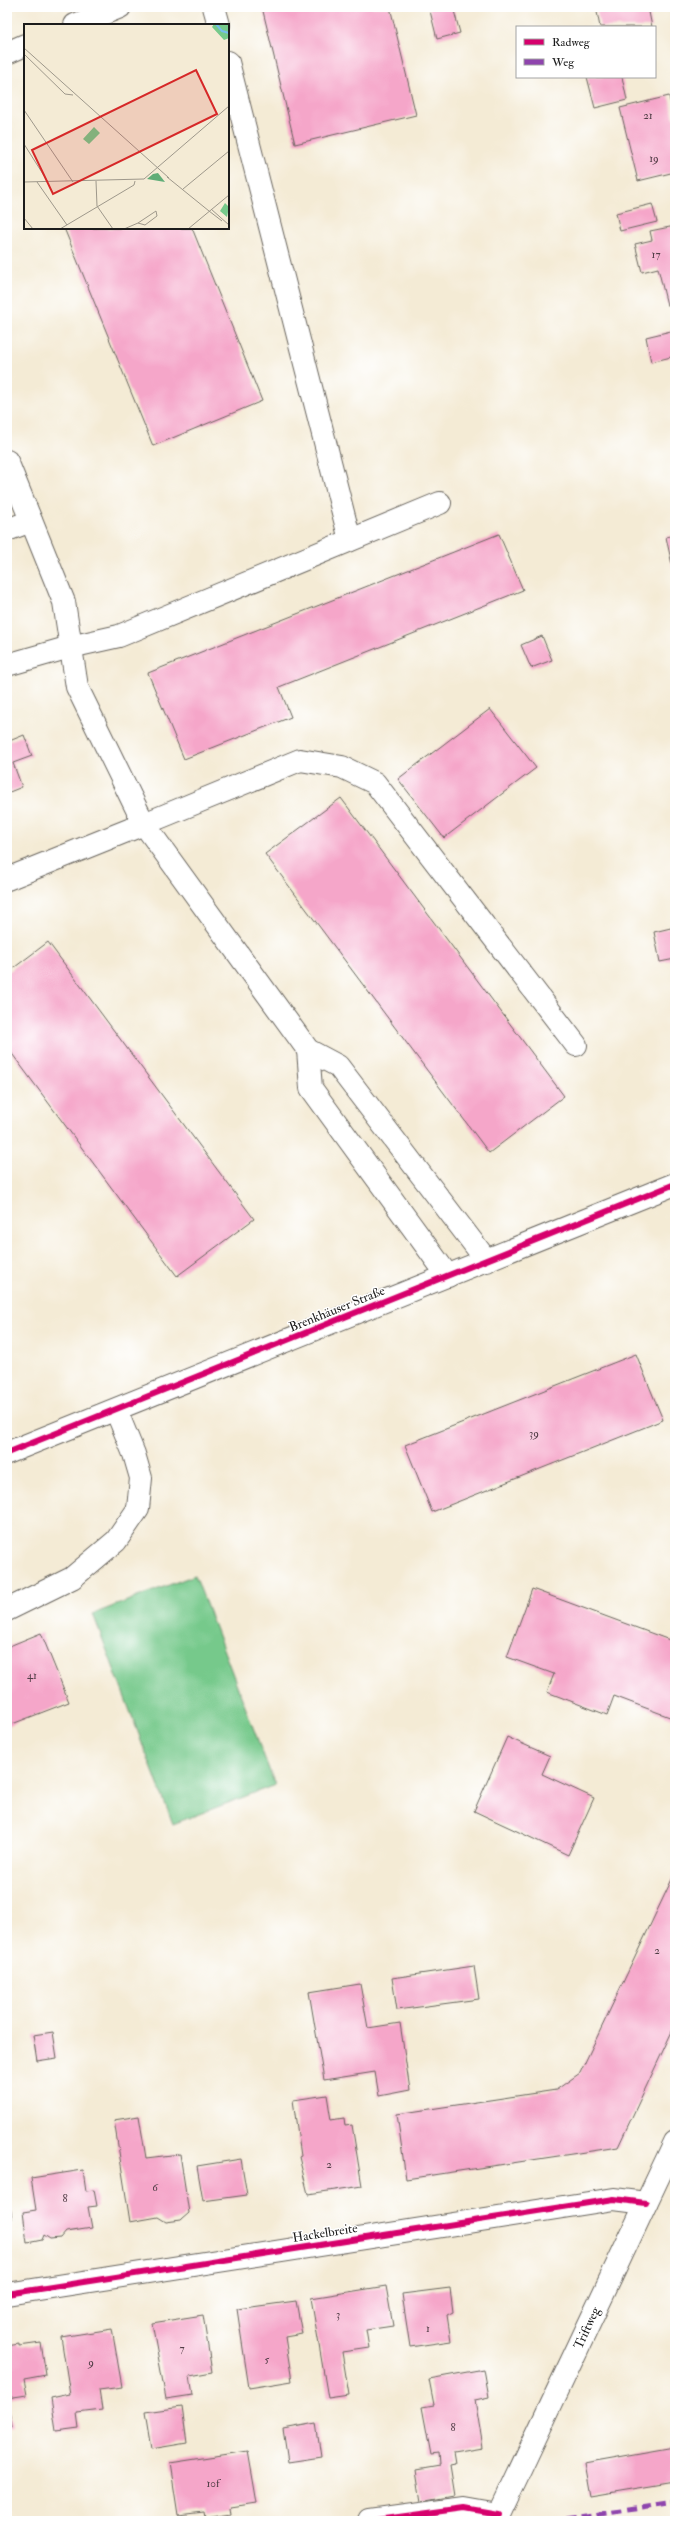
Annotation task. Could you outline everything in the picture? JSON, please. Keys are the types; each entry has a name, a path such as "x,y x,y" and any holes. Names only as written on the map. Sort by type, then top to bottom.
{"street":[{"path":"78,24 120,7"},
{"path":"214,7 219,24"},
{"path":"7,53 24,45"},
{"path":"229,66 350,540"},
{"path":"7,461 64,602 76,687 144,824 308,1050 338,1066 487,1260"},
{"path":"7,665 70,647 119,636 440,503"},
{"path":"7,530 31,521"},
{"path":"7,879 300,760 342,767 375,783 576,1045"},
{"path":"308,1050 311,1088 448,1276"},
{"name":"Brenkhäuser Straße","path":"7,1453 675,1184"},
{"path":"7,1610 72,1578 116,1541 138,1509 141,1478 134,1454 116,1410"},
{"name":"Triftweg","path":"369,2521 465,2508 497,2517 675,2142"},
{"name":"Hackelbreite","path":"7,2294 614,2199 646,2203"}],"green space":[{"path":"195,1575 275,1785 173,1824 93,1614"}],"building":[{"path":"262,7 390,7 416,115 295,144"},
{"path":"429,7 453,7 460,33 437,39"},
{"path":"596,7 648,7 652,26 600,26"},
{"path":"587,78 622,78 627,100 595,108"},
{"path":"669,96 675,123 675,172 638,181 620,108"},
{"path":"652,204 657,222 620,231 616,213"},
{"path":"675,226 675,303 667,305 658,268 642,272 635,244 652,240 650,231"},
{"path":"64,229 192,229 262,401 153,446"},
{"path":"675,330 675,356 651,362 646,337"},
{"path":"499,534 523,590 279,687 291,717 184,759 148,673"},
{"path":"675,535 675,573 674,574 666,537"},
{"path":"542,636 552,660 531,668 521,645"},
{"path":"490,709 536,768 444,838 398,779"},
{"path":"24,735 32,756 13,763 22,787 7,793 7,742"},
{"path":"341,798 564,1096 489,1153 265,854"},
{"path":"675,927 675,959 660,962 654,932"},
{"path":"48,942 254,1219 177,1276 7,1047 7,973"},
{"path":"636,1354 663,1420 432,1512 405,1445"},
{"path":"532,1589 675,1642 675,1719 614,1696 607,1715 547,1692 554,1674 507,1657"},
{"path":"41,1633 69,1702 7,1726 7,1647"},
{"path":"507,1737 550,1756 542,1774 594,1798 568,1855 474,1811"},
{"path":"674,1875 675,2025 618,2147 406,2179 397,2114 556,2090 580,2073"},
{"path":"474,1966 479,1999 397,2010 392,1978"},
{"path":"360,1984 368,2028 400,2023 410,2090 379,2096 375,2072 324,2080 309,1992"},
{"path":"53,2032 57,2058 37,2061 33,2035"},
{"path":"327,2095 331,2120 344,2118 345,2126 352,2125 362,2186 308,2194 299,2157 301,2156 293,2100"},
{"path":"139,2116 146,2158 180,2154 189,2213 181,2220 166,2222 158,2217 130,2222 114,2120"},
{"path":"241,2159 247,2195 203,2201 197,2166"},
{"path":"83,2170 86,2191 94,2190 97,2206 88,2207 92,2228 66,2232 61,2238 50,2239 44,2235 42,2240 27,2243 23,2212 36,2210 31,2178"},
{"path":"7,2198 9,2198 12,2219 7,2219"},
{"path":"386,2286 393,2326 366,2330 369,2348 342,2352 349,2395 328,2398 311,2298"},
{"path":"450,2288 453,2312 447,2315 451,2341 410,2347 402,2294"},
{"path":"296,2301 302,2334 285,2337 292,2381 249,2388 237,2309"},
{"path":"203,2315 212,2372 190,2376 193,2395 166,2399 152,2323"},
{"path":"112,2329 122,2387 99,2390 102,2410 77,2413 79,2428 56,2431 51,2398 70,2394 61,2337"},
{"path":"41,2343 46,2375 24,2379 27,2395 7,2398 7,2346"},
{"path":"484,2369 489,2397 475,2400 483,2447 453,2452 455,2464 450,2465 455,2496 421,2502 416,2470 440,2466 439,2454 431,2455 422,2407 434,2405 429,2379"},
{"path":"7,2399 12,2427 7,2428"},
{"path":"182,2407 187,2443 151,2449 145,2412"},
{"path":"316,2423 321,2457 288,2462 283,2429"},
{"path":"675,2447 675,2482 590,2496 584,2463"},
{"path":"248,2451 257,2503 231,2507 232,2514 205,2518 204,2512 178,2515 170,2463"}],"marked path":[{"path":"552,2521 675,2503"}],"cycle path":[{"path":"7,1453 675,1184"},
{"path":"7,2294 614,2199 646,2203"},
{"path":"369,2521 465,2508 499,2514"}]}
